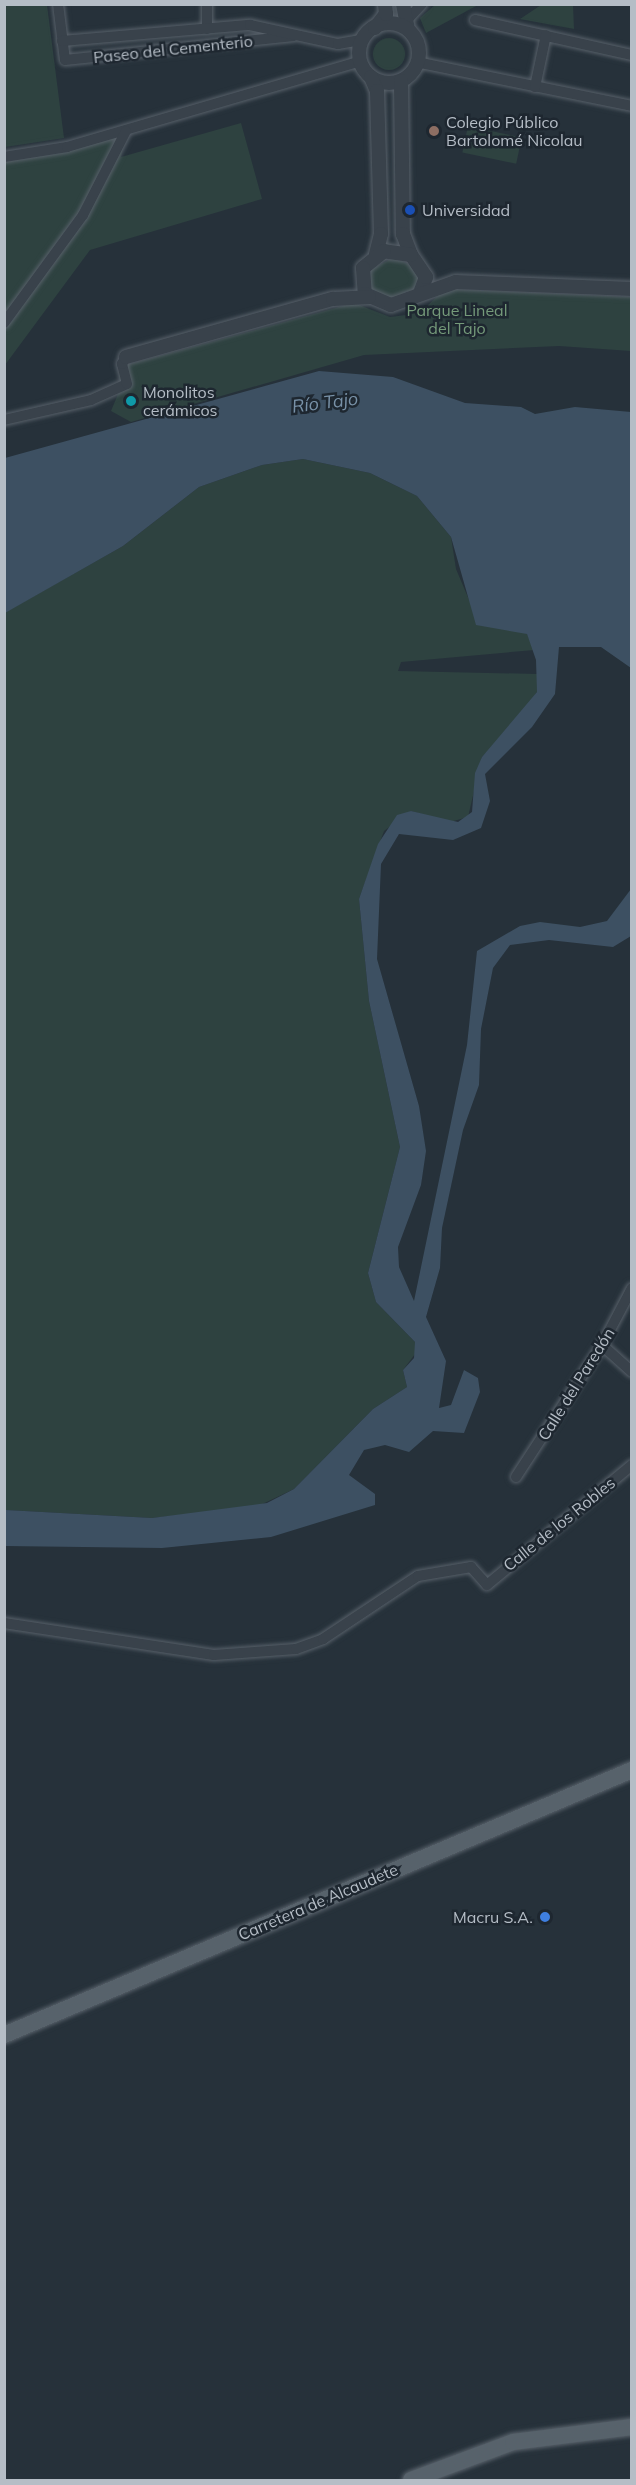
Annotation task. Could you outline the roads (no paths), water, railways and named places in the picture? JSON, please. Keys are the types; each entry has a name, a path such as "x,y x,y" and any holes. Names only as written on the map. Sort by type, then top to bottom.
{"main road":[{"name":"Carretera de Alcaudete","path":"4,2035 632,1770"},
{"path":"411,2481 513,2442 632,2427"}],"street":[{"path":"58,4 62,41"},
{"path":"207,4 207,29"},
{"path":"333,299 361,278 376,254 381,223 377,91 371,77 358,62 361,40 386,14 385,4"},
{"path":"371,77 400,81 421,63 421,49 406,25 403,4"},
{"path":"406,25 422,4"},
{"path":"475,21 632,55"},
{"path":"375,28 386,24 406,25"},
{"name":"Paseo del Cementerio","path":"300,35 65,60 62,41 250,25 300,35 338,44 361,40"},
{"path":"535,87 546,35"},
{"path":"4,157 126,131 358,62"},
{"path":"421,63 632,106"},
{"path":"400,81 403,234 411,255 424,270 456,282 632,289"},
{"path":"4,322 83,215 126,131"},
{"path":"376,254 392,249 411,255"},
{"path":"420,293 424,270"},
{"path":"361,278 369,297"},
{"path":"4,420 91,400 127,384 122,364 126,357 333,299 369,297 391,305 456,282"},
{"name":"Calle del Paredón","path":"516,1477 602,1345 632,1288"},
{"path":"602,1345 632,1372"},
{"name":"Calle de los Robles","path":"4,1623 214,1655 296,1649 323,1639 418,1576 471,1567 487,1585 632,1465"}],"water":[{"name":"Río Tajo","path":"319,371 393,377 465,403 521,407 535,414 575,407 631,412 631,668 601,647 559,647 555,694 532,727 485,774 490,801 481,828 453,840 399,834 381,864 377,959 419,1106 426,1151 421,1185 398,1247 399,1267 414,1301 467,1045 477,951 520,926 540,922 580,927 607,921 631,889 631,936 613,947 549,940 510,945 493,968 481,1029 479,1085 463,1130 442,1228 440,1268 426,1317 446,1361 439,1408 451,1405 464,1370 478,1378 480,1392 464,1433 433,1431 409,1452 385,1445 364,1450 349,1475 375,1494 375,1505 271,1537 162,1548 5,1546 6,1510 152,1518 267,1503 294,1489 373,1409 407,1387 403,1370 414,1358 415,1342 376,1302 368,1273 400,1147 369,1001 359,899 378,844 397,815 411,811 458,822 472,812 475,773 482,757 537,692 536,660 527,634 476,625 451,537 417,496 370,473 303,459 262,465 199,487 123,546 5,613 5,458"}],"place":[{"name":"Colegio Público Bartolomé Nicolau","path":"434,131"},
{"name":"Universidad","path":"410,210"},
{"name":"Monolitos cerámicos","path":"131,401"},
{"name":"Macru S.A.","path":"545,1917"}],"park label":[{"name":"Parque Lineal del Tajo","path":"457,319"}]}
